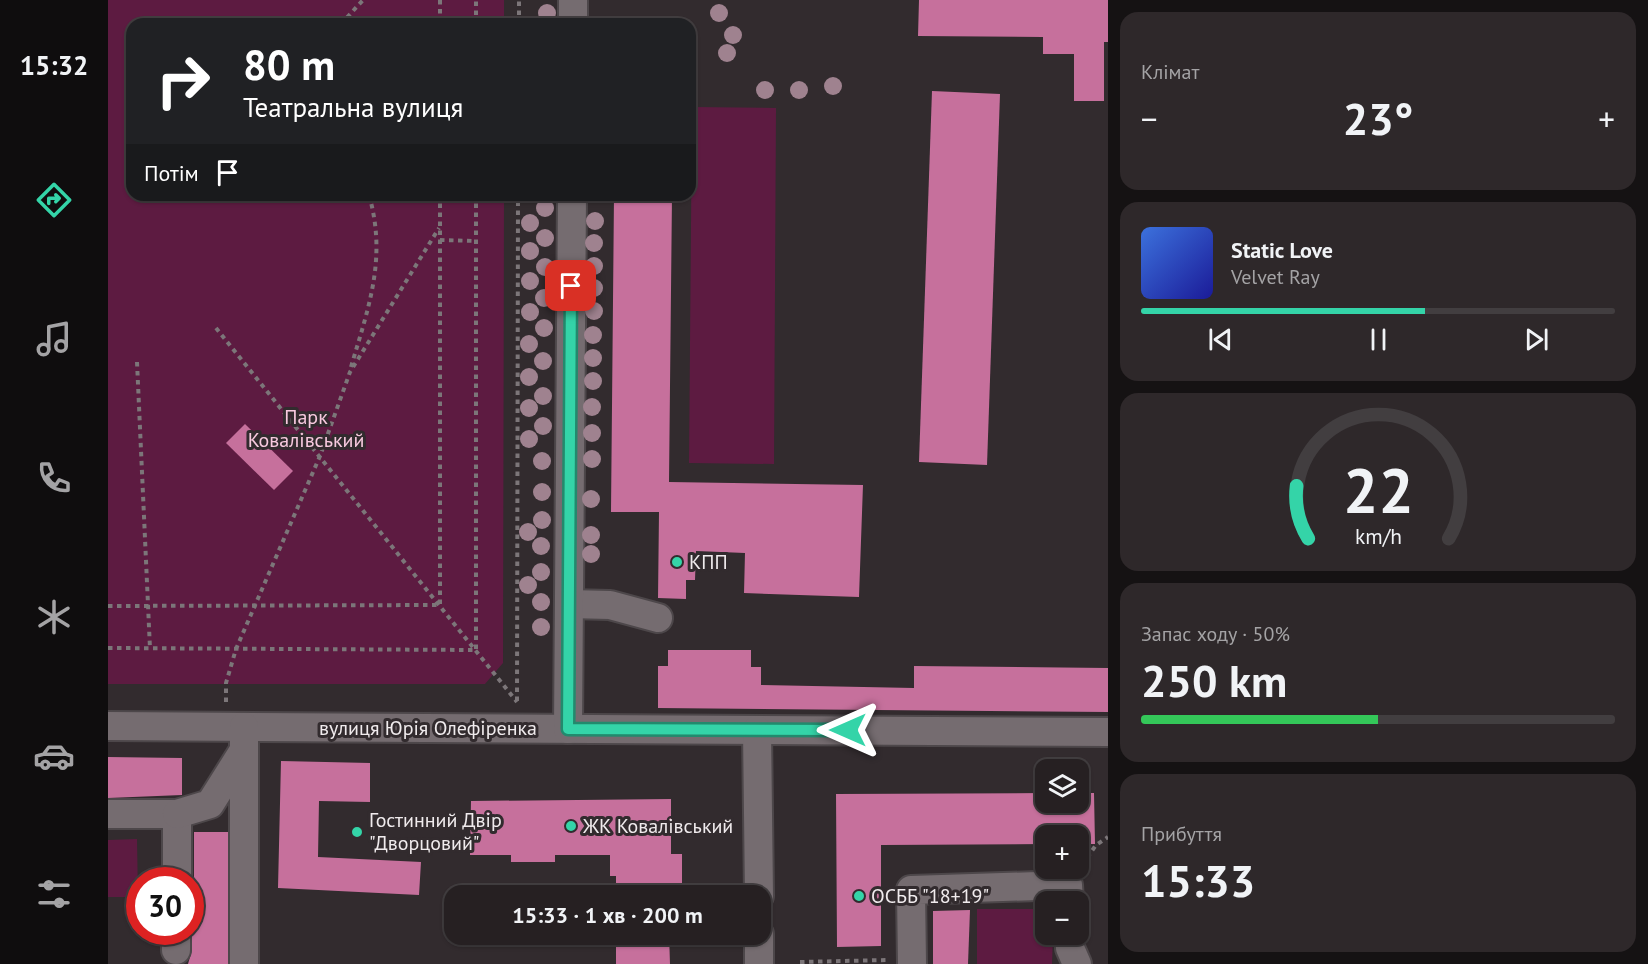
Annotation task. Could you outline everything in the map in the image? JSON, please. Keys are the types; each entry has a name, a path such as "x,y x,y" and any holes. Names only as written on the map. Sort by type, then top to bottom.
{"street":[{"path":"573,0 573,18"},
{"path":"568,729 572,201"},
{"path":"569,604 610,605 658,618"},
{"name":"вулиця Юрія Олефіренка","path":"108,726 238,735 538,729 1108,732"},
{"path":"757,730 759,885"},
{"path":"108,814 177,814 210,804 238,735"},
{"path":"238,735 244,964"},
{"path":"177,814 177,867"},
{"path":"912,962 911,890 1035,892"},
{"path":"759,945 759,964"},
{"path":"1070,945 1077,964"}],"path":[{"path":"346,18 363,0"},
{"path":"440,0 440,18"},
{"path":"476,0 476,18"},
{"path":"519,0 519,18"},
{"path":"238,735 226,683 236,649 320,456 350,372 373,292 377,264 377,235 370,201"},
{"path":"440,201 440,605"},
{"path":"476,201 476,650"},
{"path":"517,702 518,201"},
{"path":"350,372 440,226"},
{"path":"440,240 476,241"},
{"path":"216,328 538,729"},
{"path":"137,362 150,649"},
{"path":"108,606 440,605"},
{"path":"108,648 476,650"},
{"path":"1069,891 1096,845 1108,837"},
{"path":"800,962 912,962"}],"green space":[{"name":"Парк Ковалівський","path":"108,0 504,0 504,18 126,18 126,201 504,201 503,663 485,684 108,684"},
{"path":"696,107 776,108 774,464 689,463 691,201 696,201"},
{"path":"137,839 137,867 126,867 126,897 108,897 108,840"},
{"path":"977,909 1035,909 1035,945 1053,945 1052,964 977,964"}],"building":[{"path":"919,0 1108,0 1108,42 1104,42 1104,101 1074,101 1074,54 1043,54 1043,37 918,36"},
{"path":"932,91 1000,94 987,465 919,462"},
{"path":"614,201 672,201 669,482 863,485 859,597 744,593 745,553 696,551 695,580 686,580 686,599 658,598 659,512 611,512"},
{"path":"245,424 293,471 274,490 226,443"},
{"path":"668,650 751,650 751,667 761,667 761,685 914,688 914,666 1108,668 1108,712 658,708 658,666 668,666"},
{"path":"108,757 182,758 182,795 108,798"},
{"path":"281,761 370,763 370,802 319,801 318,857 421,862 419,895 278,888"},
{"name":"ОСББ \"18+19\"","path":"1035,793 1035,813 1089,813 1089,793 1094,793 1095,844 1089,844 1089,825 1035,825 1035,844 881,845 881,946 837,947 836,794"},
{"name":"ЖК Ковалівський","path":"671,799 671,854 682,854 682,884 616,885 616,876 610,876 610,855 555,855 555,862 511,862 511,855 470,855 471,801"},
{"path":"194,832 228,832 228,964 188,964 192,945 204,945 204,867 194,867"},
{"path":"970,910 968,964 933,964 933,911"},
{"path":"616,945 669,945 670,964 616,964"}],"place":[{"name":"КПП","path":"677,562"},
{"name":"ЖК Ковалівський","path":"571,826"},
{"name":"Гостинний Двір \"Дворцовий\"","path":"357,832"},
{"name":"ОСББ \"18+19\"","path":"859,896"}],"route":[{"path":"571,286 568,729 848,730"}]}
